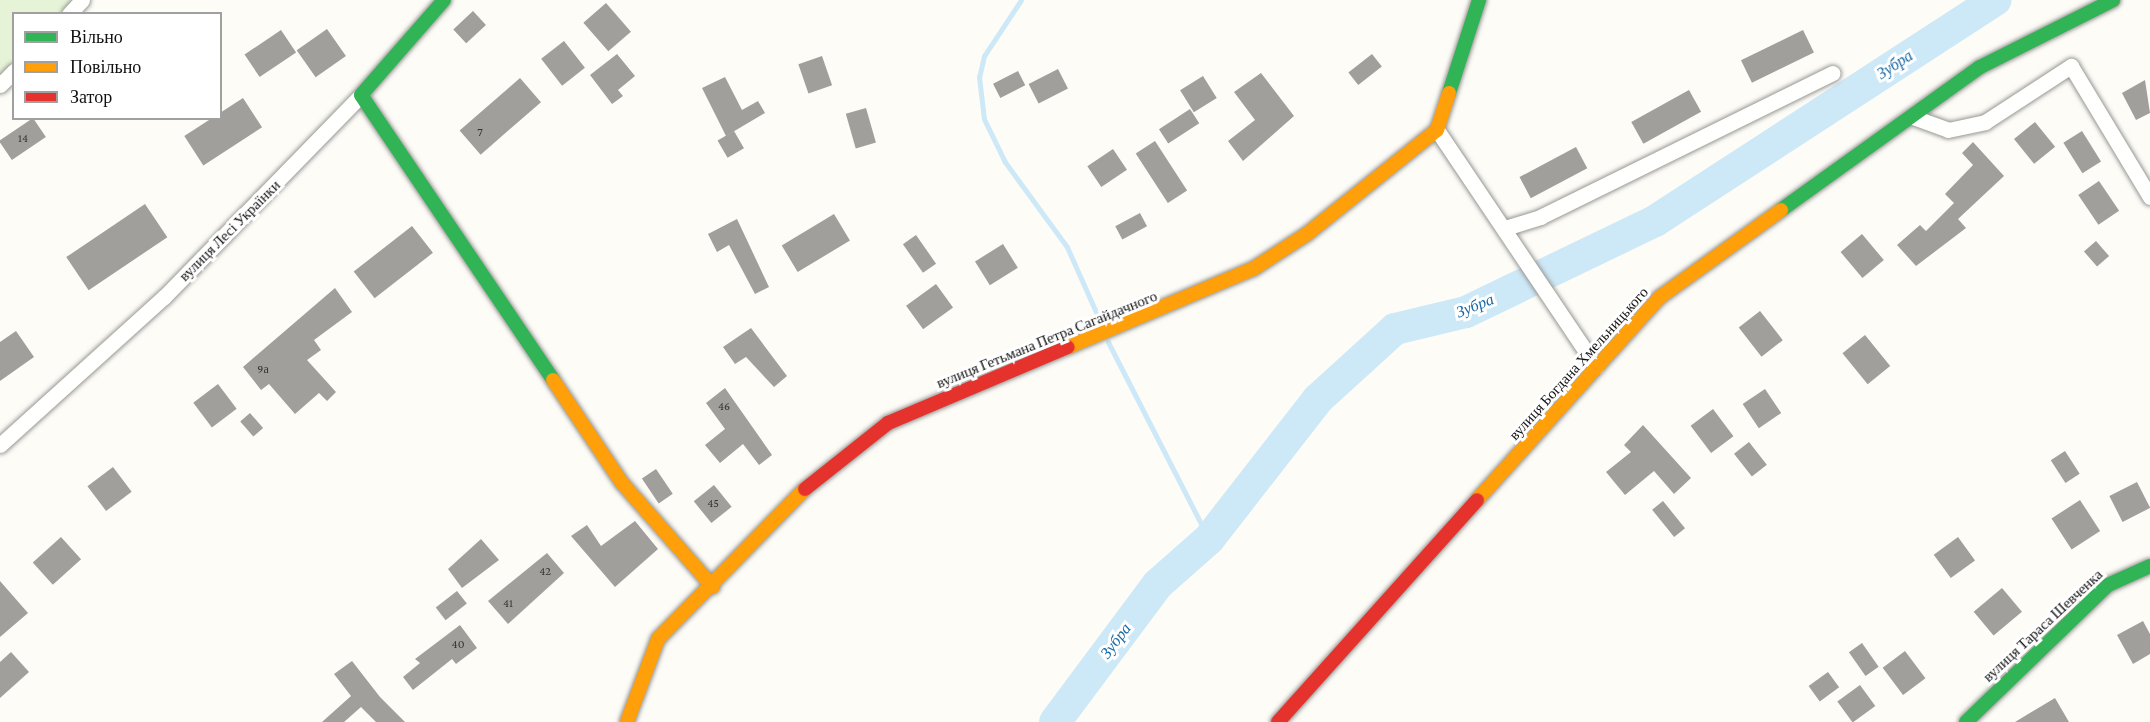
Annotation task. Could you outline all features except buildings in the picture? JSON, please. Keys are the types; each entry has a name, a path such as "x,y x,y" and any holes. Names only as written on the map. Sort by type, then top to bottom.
{"street":[{"path":"71,12 82,0"},
{"name":"вулиця Лесі Українки","path":"0,445 164,297 361,95 444,0"},
{"path":"1479,0 1437,130 1505,228 1525,263 1596,367"},
{"name":"вулиця Богдана Хмельницького","path":"1278,722 1660,297 1980,67 2113,0"},
{"path":"1913,117 1948,130 1984,122 2071,66 2150,196"},
{"path":"1505,228 1540,218 1833,72"},
{"path":"0,85 12,73"},
{"path":"361,95 622,483 712,587"},
{"name":"вулиця Гетьмана Петра Сагайдачного","path":"627,722 658,639 712,587 776,514 888,423 1253,269 1307,234 1437,130"},
{"name":"вулиця Тараса Шевченка","path":"1966,722 2108,585 2150,566"}],"green space":[{"path":"0,0 82,0 70,12 12,12 12,72 0,85"}],"waterway":[{"path":"1021,0 984,56 979,77 984,119 1005,162 1067,247 1103,328"},
{"name":"Зубра","path":"1055,722 1158,584 1209,539 1318,399 1395,329 1466,312 1655,221 1995,0"},
{"path":"1108,342 1209,539"}],"traffic: fast":[{"path":"444,0 361,95 553,380"},
{"path":"1449,93 1479,0"},
{"path":"1781,210 1980,67 2113,0"},
{"path":"1966,722 2108,585 2150,566"}],"traffic: slow":[{"path":"1068,347 1253,269 1307,234 1437,130 1449,93"},
{"path":"1477,500 1660,297 1781,210"},
{"path":"553,380 622,483 713,587"},
{"path":"627,722 658,639 805,489"}],"traffic: jam":[{"path":"805,489 888,423 1068,347"},
{"path":"1278,722 1477,500"}]}
